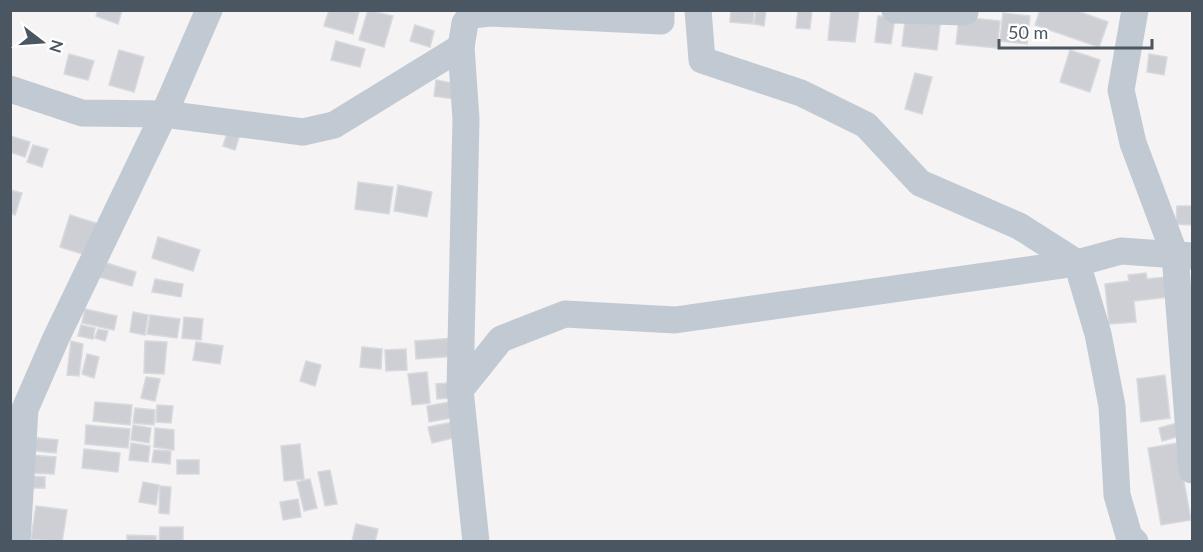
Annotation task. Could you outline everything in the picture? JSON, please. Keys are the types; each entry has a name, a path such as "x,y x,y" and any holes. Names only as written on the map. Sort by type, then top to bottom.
{"street":[{"path":"17,542 18,408 56,338 164,114 209,10"},
{"path":"476,542 460,390 466,119 460,47 465,22 471,15 491,13 591,14 661,21 661,10"},
{"path":"698,10 702,60 801,93 866,124 920,183 1019,226 1077,263 1098,334 1113,406 1117,495 1129,536 1135,542"},
{"path":"895,10 965,12"},
{"path":"1135,10 1121,90 1133,143 1184,255 1192,470"},
{"path":"10,89 82,113 164,114 303,132 334,125 460,47"},
{"path":"460,390 501,339 565,314 675,320 1077,263 1121,251 1184,255"}],"building":[{"path":"98,10 122,10 118,24 96,16"},
{"path":"329,10 359,12 353,34 324,26"},
{"path":"368,10 393,16 384,47 359,40"},
{"path":"731,10 754,10 753,24 730,22"},
{"path":"756,10 766,10 764,26 754,24"},
{"path":"798,10 812,10 810,29 796,28"},
{"path":"831,10 859,11 855,42 828,40"},
{"path":"1040,10 1075,10 1108,22 1099,47 1035,25"},
{"path":"906,13 941,17 937,50 902,46"},
{"path":"1003,13 1030,16 1027,44 1000,41"},
{"path":"878,16 895,17 891,44 875,42"},
{"path":"959,17 1000,21 997,48 956,44"},
{"path":"415,25 434,31 430,47 410,41"},
{"path":"336,41 365,49 360,67 331,60"},
{"path":"119,50 144,57 134,92 109,85"},
{"path":"1070,50 1100,60 1090,92 1060,82"},
{"path":"69,54 94,61 88,80 64,74"},
{"path":"1149,54 1167,57 1164,75 1147,72"},
{"path":"915,73 932,77 922,114 905,109"},
{"path":"436,80 457,84 454,99 434,96"},
{"path":"229,127 241,131 235,150 223,146"},
{"path":"10,136 30,142 25,157 10,152"},
{"path":"33,145 48,149 42,167 27,162"},
{"path":"358,182 393,187 389,214 355,209"},
{"path":"398,185 432,192 427,217 394,211"},
{"path":"10,190 22,193 15,215 10,213"},
{"path":"1177,206 1192,206 1192,225 1176,224"},
{"path":"70,215 99,224 89,256 60,247"},
{"path":"158,237 200,250 193,271 152,258"},
{"path":"103,262 136,272 132,286 99,277"},
{"path":"1146,273 1147,279 1166,277 1168,297 1134,301 1136,322 1109,324 1105,284 1129,281 1128,275"},
{"path":"155,279 183,284 181,297 152,292"},
{"path":"85,309 117,316 114,330 82,323"},
{"path":"133,312 148,315 145,335 130,332"},
{"path":"150,315 180,319 177,338 147,334"},
{"path":"184,317 203,319 201,340 182,338"},
{"path":"81,325 95,328 93,339 78,336"},
{"path":"98,329 108,331 105,341 95,338"},
{"path":"455,338 457,356 416,359 415,341"},
{"path":"71,341 83,344 79,376 67,375"},
{"path":"145,341 167,342 164,374 144,373"},
{"path":"196,342 223,346 220,364 193,360"},
{"path":"362,347 382,349 381,369 360,367"},
{"path":"406,349 407,370 386,371 385,350"},
{"path":"87,354 99,357 94,378 82,374"},
{"path":"306,361 321,365 315,386 300,381"},
{"path":"427,372 430,403 412,405 408,374"},
{"path":"1165,375 1170,418 1141,422 1137,379"},
{"path":"146,377 160,379 155,401 141,398"},
{"path":"448,383 449,398 437,399 436,384"},
{"path":"455,401 458,417 429,422 427,406"},
{"path":"95,402 132,405 130,425 93,421"},
{"path":"157,405 173,406 171,423 156,422"},
{"path":"135,408 155,410 154,425 133,423"},
{"path":"458,421 461,436 432,443 428,427"},
{"path":"1177,423 1180,436 1162,441 1159,428"},
{"path":"86,425 130,429 128,448 85,444"},
{"path":"133,425 151,428 149,443 131,440"},
{"path":"155,428 174,430 174,450 154,447"},
{"path":"28,437 58,440 56,453 27,450"},
{"path":"131,443 150,446 148,462 129,460"},
{"path":"1177,443 1191,520 1161,525 1148,448"},
{"path":"300,444 304,479 284,481 281,446"},
{"path":"84,449 120,453 118,472 82,468"},
{"path":"154,450 171,451 170,464 152,462"},
{"path":"30,455 56,457 54,474 29,473"},
{"path":"177,460 199,460 199,474 177,474"},
{"path":"330,470 337,504 325,506 318,472"},
{"path":"28,476 45,477 45,488 28,488"},
{"path":"310,479 317,508 304,511 297,482"},
{"path":"143,482 159,485 156,505 139,502"},
{"path":"160,486 171,487 169,514 159,513"},
{"path":"298,499 301,517 283,520 280,502"},
{"path":"36,506 67,510 62,542 31,539"},
{"path":"356,524 378,529 375,542 352,541"},
{"path":"160,527 183,527 183,542 159,542"},
{"path":"127,535 156,536 156,542 127,542"}]}
